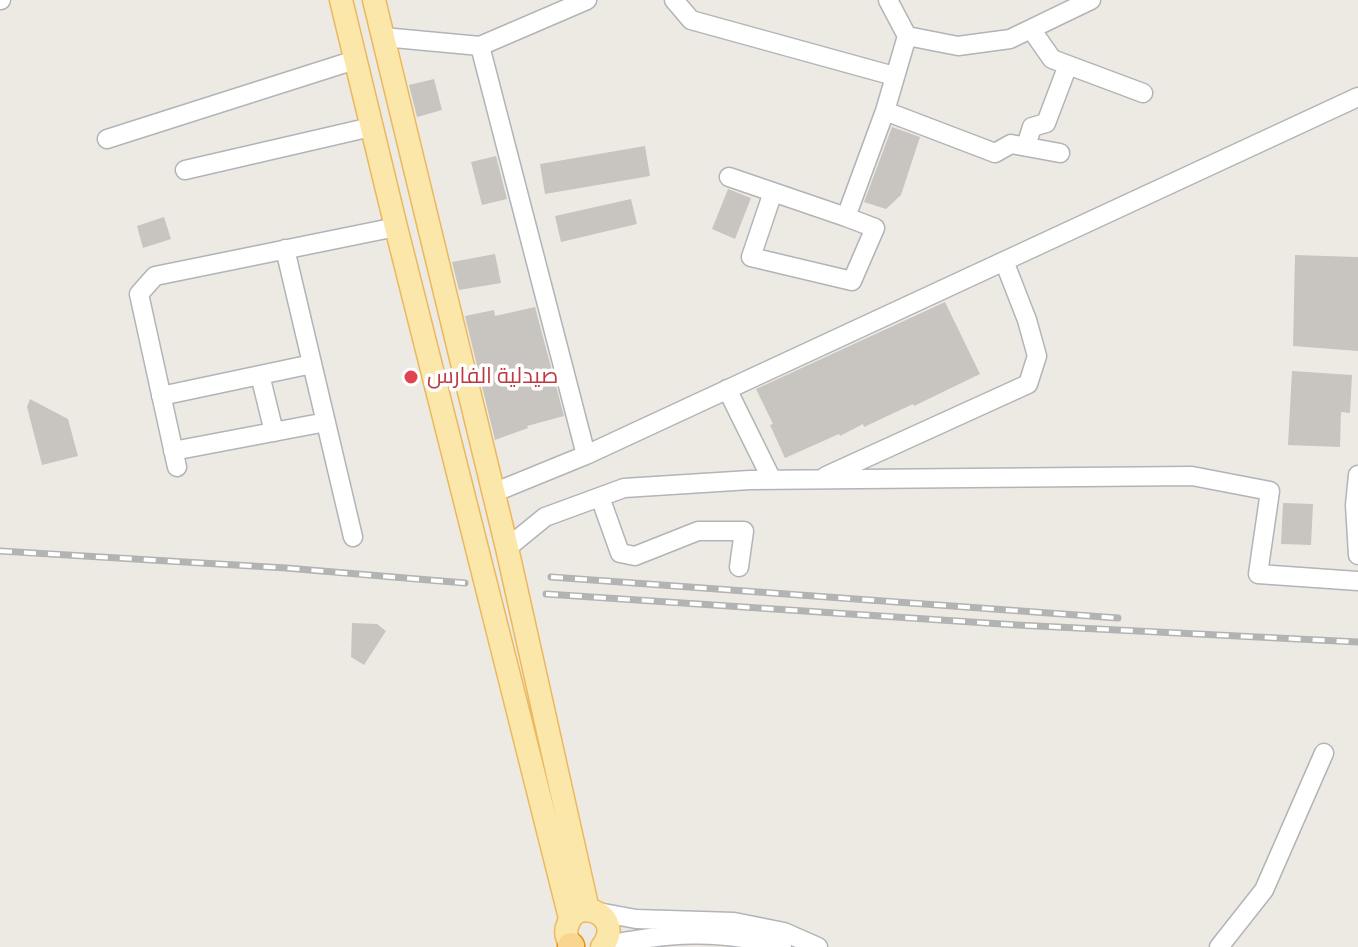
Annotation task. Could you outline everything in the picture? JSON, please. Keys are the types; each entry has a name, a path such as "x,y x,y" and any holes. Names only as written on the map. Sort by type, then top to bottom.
{"main road":[{"path":"341,0 396,227 585,913"},
{"path":"374,0 507,548 585,913"},
{"path":"572,947 566,927 585,913"},
{"path":"585,913 606,920 609,929 602,947"}],"street":[{"path":"383,37 480,46 587,0"},
{"path":"674,0 691,20 894,76"},
{"path":"846,217 885,111 907,36 888,0"},
{"path":"907,36 958,46 1010,39 1091,0"},
{"path":"1031,29 1052,59 1143,93"},
{"path":"480,46 586,455"},
{"path":"107,139 355,60"},
{"path":"1026,146 1032,127 1046,123 1068,65"},
{"path":"493,493 586,455 1358,97"},
{"path":"885,111 995,153 1011,144 1060,153"},
{"path":"185,170 371,127"},
{"path":"729,177 773,192 846,217 875,228 852,281 751,257 773,192"},
{"path":"326,422 274,432 175,459 139,294 155,276 396,227"},
{"path":"285,249 353,537"},
{"path":"820,479 1028,384 1037,356 1004,261"},
{"path":"161,396 312,364"},
{"path":"260,375 274,432"},
{"path":"727,389 772,480"},
{"path":"1358,475 1358,555"},
{"path":"507,548 545,517 624,488 772,480 1192,476 1270,491 1258,574 1358,581"},
{"path":"600,497 620,553 635,556 698,531 744,531 739,567"},
{"path":"1219,947 1264,890 1324,753"},
{"path":"585,913 636,919 734,922 784,932 818,947"},
{"path":"602,947 681,933 733,936 782,947"}],"building":[{"path":"434,79 442,110 417,117 409,85"},
{"path":"892,127 920,137 901,195 886,209 864,202"},
{"path":"645,146 650,176 545,194 540,164"},
{"path":"496,156 507,199 482,205 471,162"},
{"path":"728,189 751,198 735,239 712,229"},
{"path":"631,199 637,224 561,242 555,216"},
{"path":"164,217 171,239 143,248 137,226"},
{"path":"495,254 501,283 459,290 452,262"},
{"path":"1295,255 1358,257 1358,351 1293,346"},
{"path":"945,302 980,374 914,406 785,458 756,389"},
{"path":"535,307 564,416 527,426 495,440 465,316 494,310 495,316"},
{"path":"1292,371 1352,375 1350,413 1341,412 1340,447 1288,445"},
{"path":"30,399 68,419 78,456 42,465 27,407"},
{"path":"1283,503 1313,504 1311,545 1281,544"},
{"path":"352,623 377,624 386,631 364,665 351,657"}],"railway":[{"path":"0,551 286,568 465,583"},
{"path":"551,577 1118,618"},
{"path":"546,594 1017,625 1358,642"}],"place":[{"name":"صيدلية الفارس","path":"411,377"}]}
